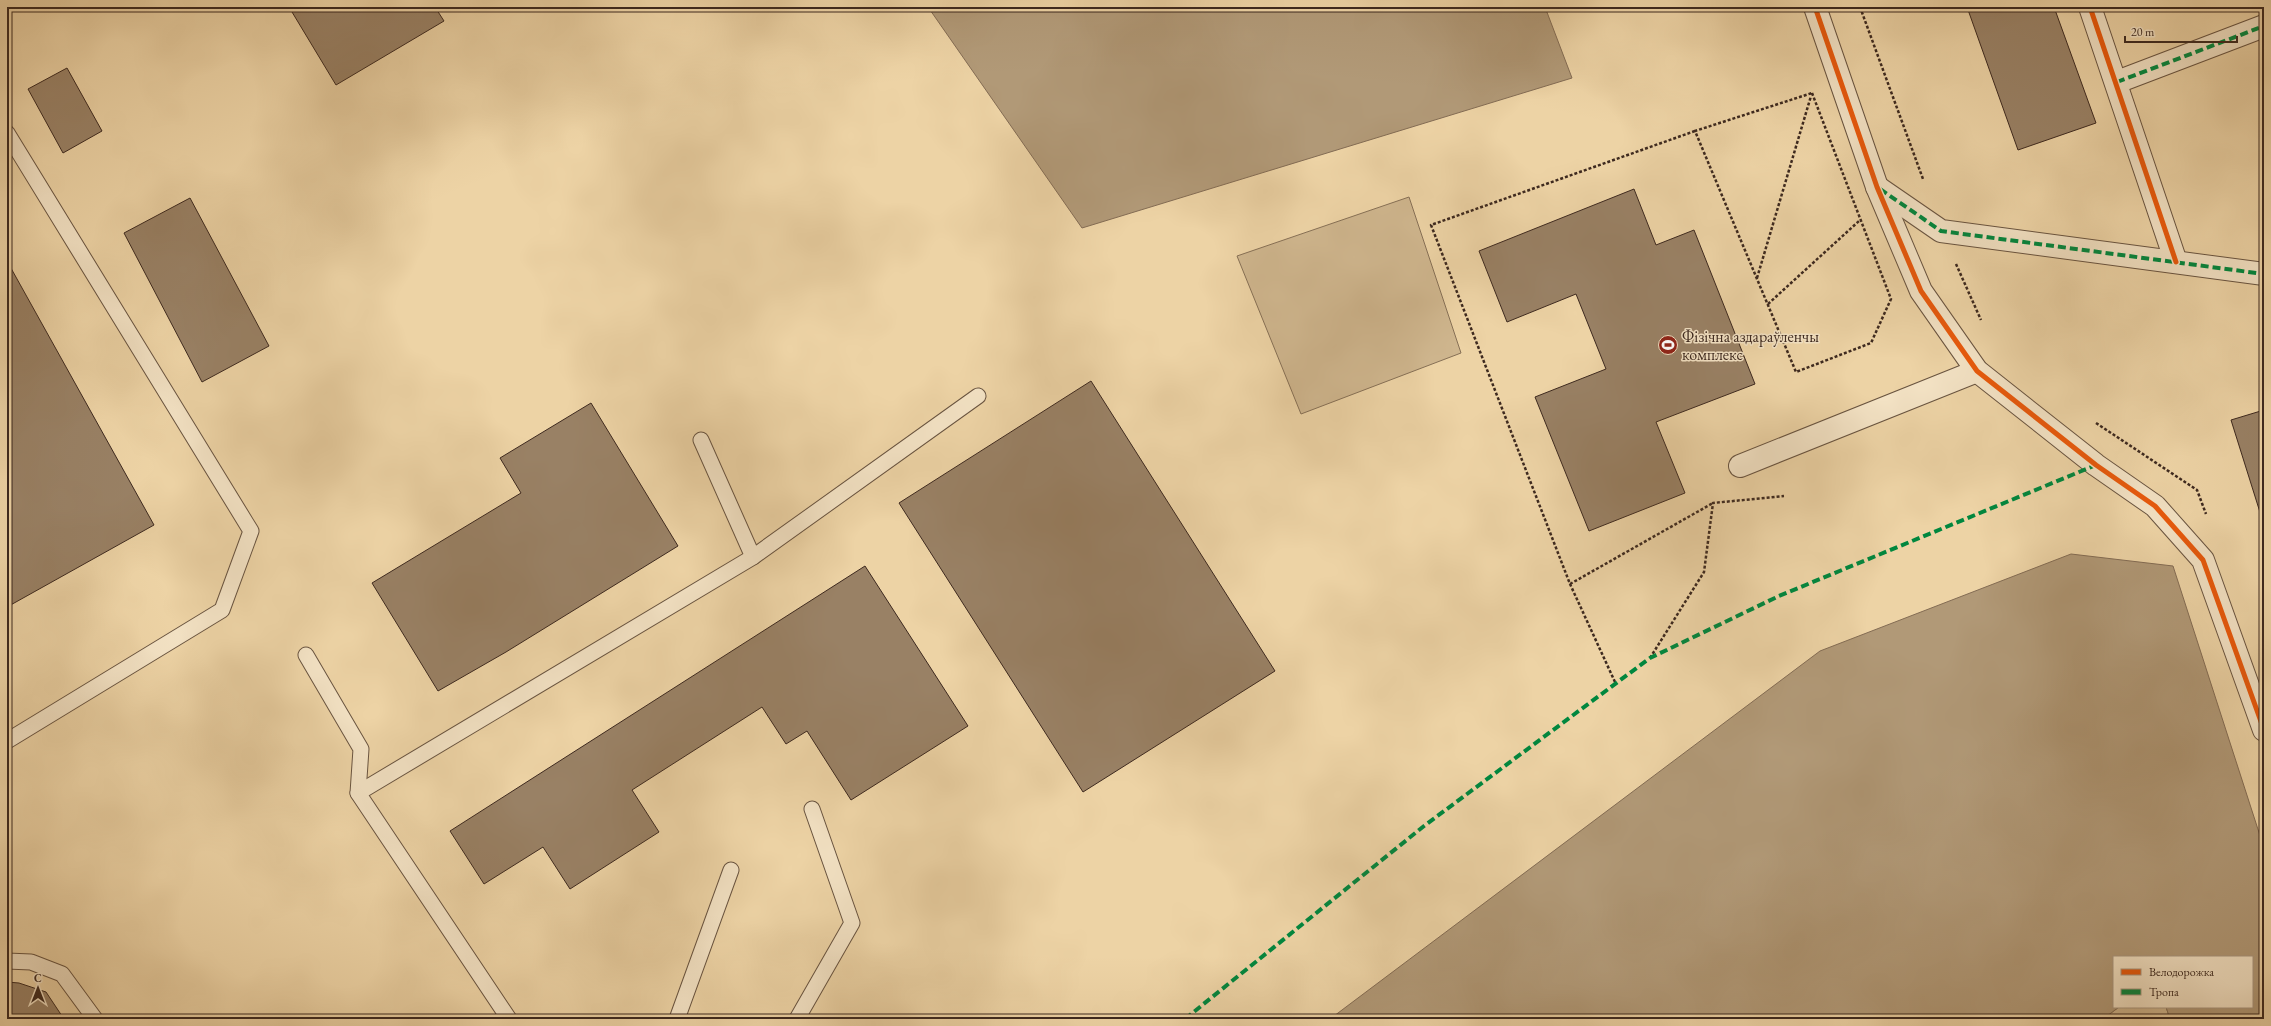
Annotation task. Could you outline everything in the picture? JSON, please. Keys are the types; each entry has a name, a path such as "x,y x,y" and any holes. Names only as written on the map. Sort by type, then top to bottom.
{"street":[{"path":"1815,7 1877,187 1921,291 1977,371 2096,465 2155,506 2203,560 2264,730"},
{"path":"2090,7 2117,82 2176,262"},
{"path":"2117,82 2264,26"},
{"path":"1877,187 1941,231 2264,274"},
{"path":"1740,466 1977,371"}],"lane":[{"path":"7,133 251,531 222,610 7,741"},
{"path":"358,793 753,557 978,396"},
{"path":"701,440 753,557"},
{"path":"306,655 360,749 358,793 509,1019"},
{"path":"796,1019 852,923 812,809"},
{"path":"677,1019 730,870"},
{"path":"7,961 32,962 62,974 95,1019"}],"path":[{"path":"1860,7 1925,186"},
{"path":"1695,131 1796,372 1871,343 1891,299 1812,93"},
{"path":"1615,682 1570,584 1431,225 1695,131 1812,93"},
{"path":"1757,278 1812,93"},
{"path":"1768,304 1861,220"},
{"path":"1941,231 1982,323"},
{"path":"2091,420 2197,490 2208,520"},
{"path":"1570,584 1713,503 1784,496"},
{"path":"1650,658 1704,572 1713,503"}],"shaded area":[{"path":"928,7 1545,7 1572,78 1082,228"},
{"path":"1409,197 1461,353 1301,414 1237,256"},
{"path":"2071,554 2173,566 2264,848 2264,1019 2170,1019 2166,1008 2253,1008 2253,956 2113,956 2113,1008 2118,1008 2103,1019 1330,1019 1820,651"},
{"path":"2118,1008 2166,1008 2170,1019 2103,1019"}],"building":[{"path":"289,7 435,7 444,21 336,85"},
{"path":"1967,7 2054,7 2096,123 2018,150"},
{"path":"67,68 102,131 63,153 28,89"},
{"name":"Фізічна аздараўленчы комплекс","path":"1634,189 1656,245 1694,230 1755,384 1656,422 1685,493 1589,531 1535,397 1606,369 1576,294 1507,322 1479,251"},
{"path":"190,198 269,346 202,382 124,233"},
{"path":"7,261 154,525 7,607"},
{"path":"1091,381 1275,671 1083,792 899,503"},
{"path":"591,403 678,546 506,652 438,691 372,583 521,493 500,458"},
{"path":"2264,410 2264,525 2231,420"},
{"path":"865,566 968,726 851,800 807,731 786,744 762,707 632,790 659,832 570,889 543,847 484,884 450,831"},
{"path":"7,982 19,983 46,992 64,1019 7,1019"}],"marked path":[{"path":"2117,82 2264,26"},
{"path":"1880,189 1941,231 2264,274"},
{"path":"1185,1019 1424,826 1650,658 1779,596 2096,465"}],"cycle path":[{"path":"1815,7 1877,187 1921,291 1977,371 2096,465 2155,506 2203,560 2264,730"},
{"path":"2090,7 2176,262"}],"place":[{"name":"Фізічна аздараўленчы комплекс","path":"1668,345"}]}
